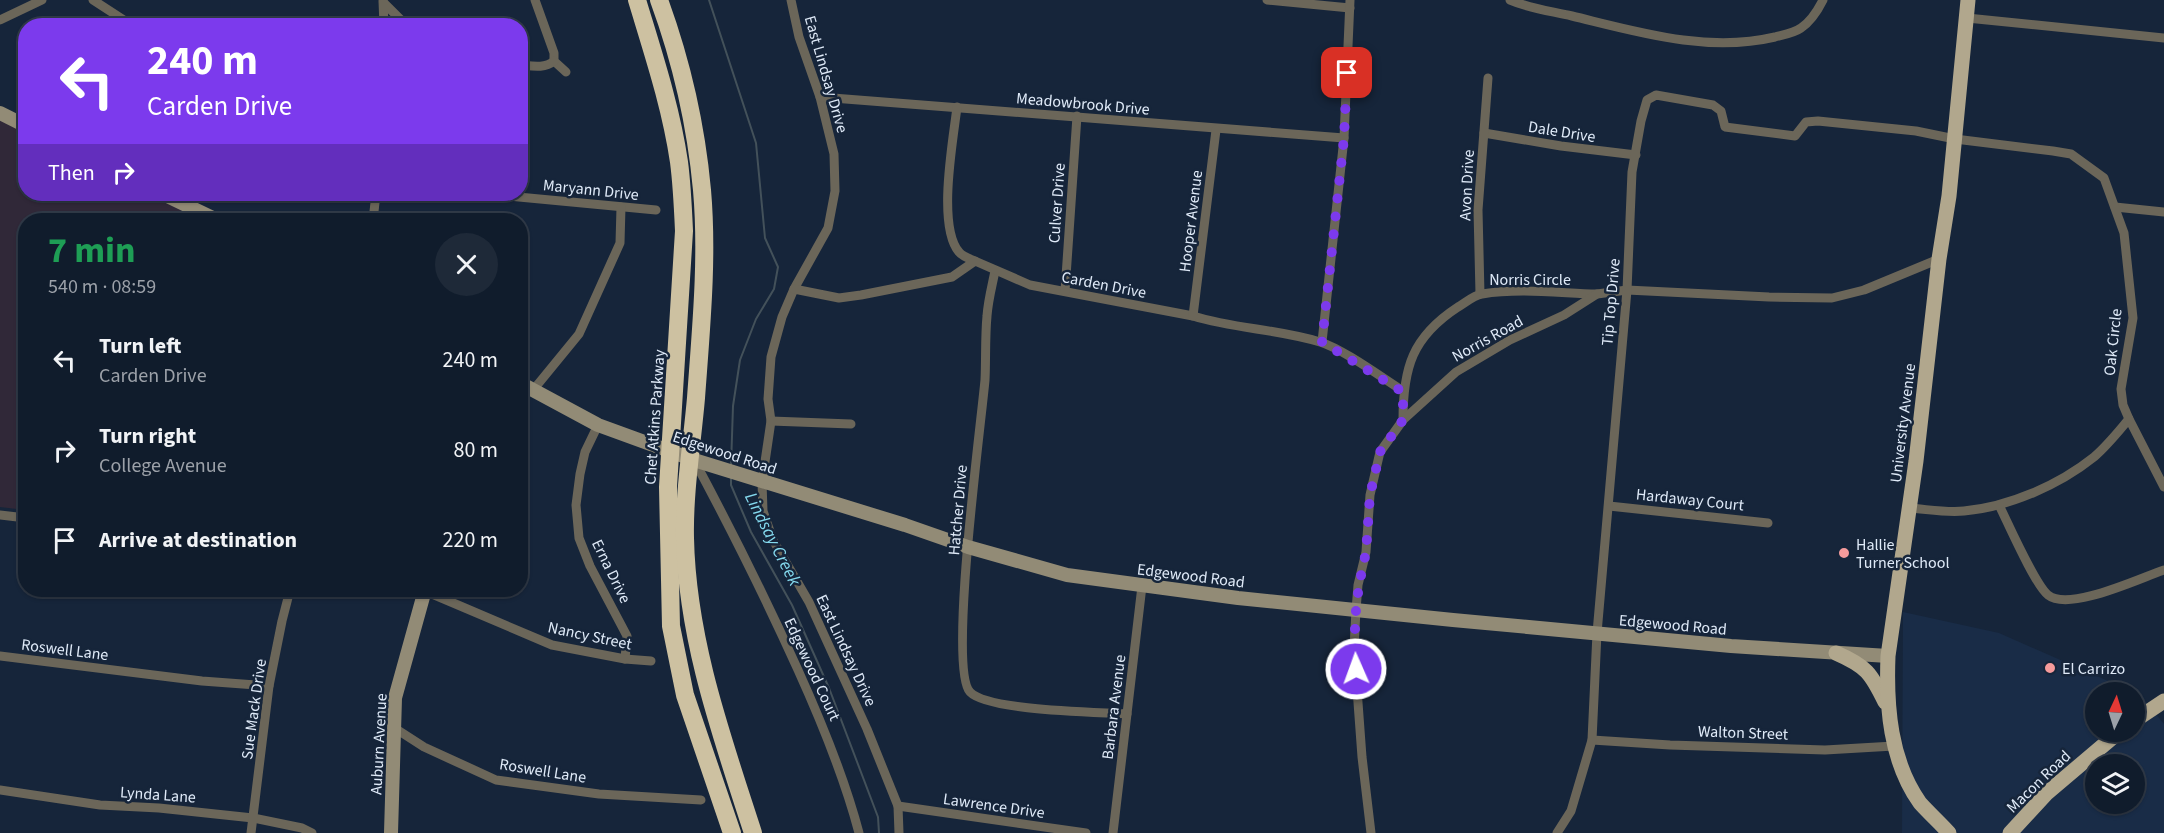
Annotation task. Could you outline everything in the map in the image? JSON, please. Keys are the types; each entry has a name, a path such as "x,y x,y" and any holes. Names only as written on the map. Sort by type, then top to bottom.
{"highway":[{"name":"Chet Atkins Parkway","path":"637,0 671,120 683,196 684,231 668,487 671,626 685,694 732,833"},
{"path":"659,0 668,25 688,102 697,146 702,191 704,266 685,539 691,605 700,661 717,724 753,833"}],"main road":[{"name":"University Avenue","path":"1949,833 1920,802 1904,772 1894,746 1888,707 1888,656 1916,461 1955,139 1968,0"},
{"path":"1836,653 1854,661 1873,676 1888,707"},
{"path":"2145,714 2164,701"},
{"name":"Macon Road","path":"2010,833 2047,793 2107,742"},
{"path":"1920,802 1938,833"}],"street":[{"path":"0,20 42,0"},
{"path":"93,0 121,18"},
{"path":"536,0 554,53 554,61 566,72"},
{"name":"East Lindsay Drive","path":"790,0 799,37 820,97 834,154 835,191 828,228 794,289 782,317 771,357 768,399 771,421 762,482 763,511 773,540 809,602 867,729 898,806 899,833"},
{"path":"1267,0 1350,4 1344,138 1322,342"},
{"path":"1510,0 1545,12 1570,15 1654,36 1694,42 1731,43 1754,42 1800,28 1818,10 1823,0"},
{"path":"383,2 384,18"},
{"path":"383,2 399,18"},
{"path":"1967,18 2164,38"},
{"path":"528,66 540,67 554,61"},
{"name":"Avon Drive","path":"1479,294 1478,210 1488,78"},
{"name":"Tip Top Drive","path":"1557,833 1571,811 1592,740 1597,633 1627,290 1632,172 1647,100 1656,95 1713,105 1721,111 1725,127 1795,136 1806,122 1818,121 1916,131 1955,139"},
{"name":"Meadowbrook Drive","path":"820,97 1077,116 1216,130 1344,138"},
{"path":"794,289 839,298 861,295 952,277 975,261 960,253 949,232 948,184 957,107"},
{"path":"0,113 18,122"},
{"name":"Culver Drive","path":"1065,291 1077,116"},
{"name":"Hooper Avenue","path":"1193,316 1216,130"},
{"name":"Dale Drive","path":"1484,133 1561,147 1636,155"},
{"name":"Oak Circle","path":"1955,139 2071,154 2104,178 2124,233 2133,318 2121,389 2123,405 2164,487"},
{"name":"Maryann Drive","path":"528,198 656,210"},
{"path":"178,201 202,213"},
{"path":"534,390 579,334 620,243 621,207"},
{"path":"2115,207 2164,212"},
{"name":"Norris Road","path":"1371,833 1362,757 1354,648 1356,610 1366,552 1370,495 1380,452 1403,420 1456,372 1510,340 1564,315 1597,294 1627,290 1832,298 1864,290 1940,259"},
{"name":"Carden Drive","path":"975,261 1030,285 1193,316 1218,323 1276,331 1322,342 1403,392"},
{"name":"Hatcher Drive","path":"995,271 987,315 985,380 968,547 962,643 965,681 971,694 985,700 1026,707 1126,714"},
{"name":"Norris Circle","path":"1403,420 1406,372 1416,347 1440,318 1479,294 1504,291 1597,294"},
{"name":"Edgewood Road","path":"528,387 598,425 708,465 905,525 968,547 1067,575 1238,598 1356,610 1731,646 1888,656"},
{"path":"1908,508 1962,512 1999,505 2042,488 2076,470 2096,455 2129,419"},
{"path":"771,421 850,424"},
{"name":"Erna Drive","path":"598,425 585,452 580,474 576,505 579,538 590,566 627,636 625,659"},
{"name":"Edgewood Court","path":"694,460 743,554 832,747 859,833"},
{"path":"1999,505 2038,582 2048,595 2058,600 2075,600 2164,570"},
{"name":"Hardaway Court","path":"1609,506 1768,523"},
{"path":"0,514 18,517"},
{"name":"Barbara Avenue","path":"1113,833 1142,586"},
{"name":"Sue Mack Drive","path":"251,833 269,686 288,597"},
{"name":"Auburn Avenue","path":"391,833 394,698 423,597"},
{"name":"Nancy Street","path":"441,597 552,645 625,659 651,661"},
{"name":"Roswell Lane","path":"0,656 202,681 269,686"},
{"name":"Roswell Lane","path":"393,727 424,747 496,780 599,794 701,800"},
{"name":"Walton Street","path":"1592,740 1825,750 1894,746"},
{"name":"Lynda Lane","path":"0,790 100,805 159,808 253,818 302,828 312,833"},
{"name":"Lawrence Drive","path":"898,806 1086,833"}],"shaded area":[{"path":"0,120 18,129 18,201 162,201 186,213 18,213 18,509 0,507"},
{"path":"1903,612 1999,633 2110,682 2085,682 2085,742 2145,742 2145,701 2164,724 2164,833 1902,833"}],"waterway":[{"name":"Lindsay Creek","path":"709,0 756,143 765,238 778,267 774,289 756,319 740,360 733,406 731,466"},
{"name":"Lindsay Creek","path":"731,477 731,485 751,532 792,605 829,688 878,817 879,833"}],"place":[{"name":"Hallie Turner School","path":"1844,553"},
{"name":"El Carrizo","path":"2050,668"}],"route":[{"path":"1347,73 1344,138 1322,342 1371,370 1403,392 1403,420 1380,452 1370,495 1366,552 1356,610 1354,648 1356,669"}]}
